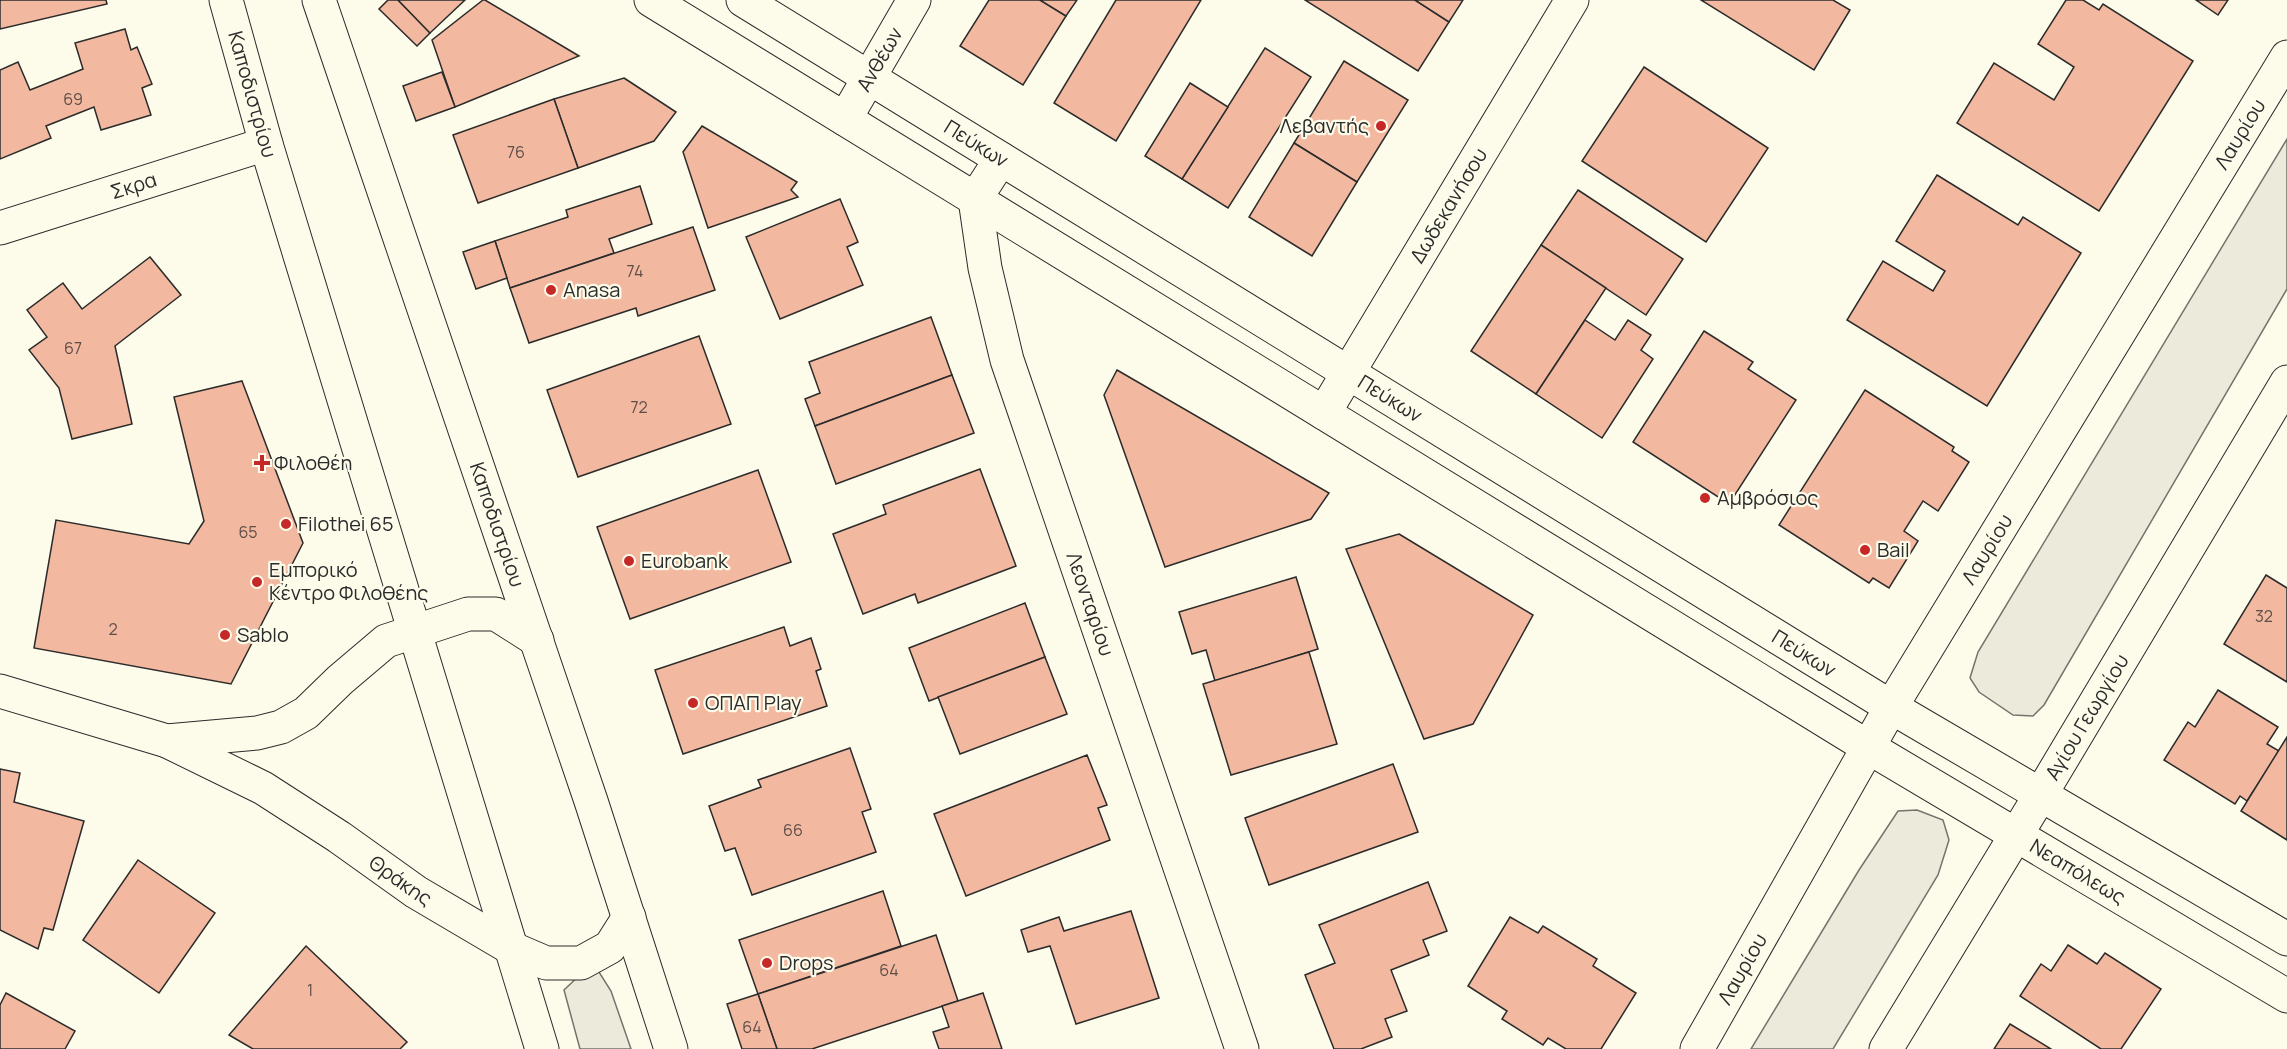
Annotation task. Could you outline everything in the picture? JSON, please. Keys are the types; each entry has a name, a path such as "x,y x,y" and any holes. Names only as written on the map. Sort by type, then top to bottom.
{"street":[{"name":"Καποδιστρίου","path":"226,0 266,144 542,1049"},
{"path":"651,0 1868,747"},
{"name":"Πεύκων","path":"743,0 1891,707 2041,794"},
{"name":"Ανθέων","path":"845,119 914,0"},
{"name":"Δωδεκανήσου","path":"1324,413 1572,0"},
{"name":"Καποδιστρίου","path":"324,6 537,640 671,1049"},
{"name":"Λαυρίου","path":"1697,1049 1891,707 2287,57"},
{"name":"Σκρα","path":"0,228 266,144"},
{"path":"975,199 1001,159"},
{"name":"Λεονταρίου","path":"975,199 985,268 1007,360 1242,1049"},
{"name":"Αγίου Γεωργίου","path":"1886,1049 2287,382"},
{"name":"Θράκης","path":"167,741 257,734 281,727 306,713 386,641 468,614 496,614 537,640"},
{"name":"Θράκης","path":"0,691 167,741 263,788 339,837 416,892 511,948 546,963 581,963 610,947 629,917"},
{"name":"Νεαπόλεως","path":"1868,747 2287,996"},
{"path":"2041,794 2287,939"}],"shaded area":[{"path":"2287,139 2287,289 2044,705 2033,716 2013,715 1979,692 1970,678 1978,652"},
{"path":"1917,810 1943,820 1949,840 1938,875 1833,1049 1751,1049 1859,870 1898,811"},
{"path":"583,972 599,972 611,991 631,1049 580,1049 564,990"}],"building":[{"path":"0,0 106,0 107,4 0,29"},
{"path":"388,0 398,0 430,33 417,46 379,9"},
{"path":"398,0 465,0 430,33"},
{"path":"483,0 579,56 455,107 432,40"},
{"path":"989,0 1040,0 1066,16 1023,85 960,46"},
{"path":"1040,0 1077,0 1066,16"},
{"path":"1116,0 1201,0 1116,141 1054,103"},
{"path":"1305,0 1415,0 1449,22 1418,71"},
{"path":"1415,0 1463,0 1449,22"},
{"path":"1701,0 1833,0 1850,10 1814,70"},
{"path":"2066,0 2083,0 2099,10 2103,4 2193,61 2099,211 1957,123 1994,63 2054,100 2074,67 2038,44"},
{"path":"2196,0 2228,0 2218,15"},
{"path":"125,29 131,50 137,47 152,84 142,88 151,115 101,130 94,107 46,126 51,138 0,159 0,70 18,62 30,90 83,69 75,43"},
{"path":"1265,48 1311,77 1228,208 1182,179"},
{"path":"1344,61 1408,100 1357,182 1294,143"},
{"path":"1644,67 1768,148 1706,242 1582,161"},
{"path":"442,72 455,107 416,121 403,86"},
{"path":"624,78 676,112 654,141 578,168 554,99"},
{"path":"1190,83 1228,107 1182,179 1145,156"},
{"path":"554,99 578,168 478,203 453,135"},
{"path":"702,126 797,182 791,190 798,197 708,228 683,152"},
{"path":"1294,143 1357,182 1312,256 1249,217"},
{"path":"1937,175 2018,225 2023,217 2081,253 1987,406 1847,320 1883,261 1933,291 1945,271 1896,241"},
{"path":"640,186 652,224 609,239 614,253 510,288 495,241 568,217 566,210"},
{"path":"1578,190 1683,259 1646,315 1541,245"},
{"path":"840,199 858,242 847,247 863,285 780,319 746,237"},
{"path":"693,227 715,290 638,316 636,308 529,343 510,288"},
{"path":"495,241 507,278 476,289 463,252"},
{"path":"1541,245 1606,288 1536,394 1471,351"},
{"path":"150,257 181,295 115,346 132,424 72,439 59,388 29,350 47,337 27,310 63,283 82,309"},
{"path":"931,317 952,375 815,426 805,399 820,393 809,362"},
{"path":"1585,320 1615,340 1628,320 1651,335 1641,350 1653,359 1602,438 1536,394"},
{"path":"1704,331 1753,362 1748,369 1796,400 1729,504 1633,442"},
{"path":"699,336 731,424 578,477 547,390"},
{"path":"1117,370 1329,493 1311,519 1165,567 1104,395"},
{"path":"952,375 974,433 836,484 815,426"},
{"path":"242,381 303,543 231,684 34,648 56,520 189,544 204,521 174,397"},
{"path":"1865,390 1954,447 1952,451 1969,462 1938,511 1923,501 1904,531 1918,541 1889,588 1873,578 1869,583 1779,525"},
{"path":"980,469 1016,566 918,603 915,594 863,614 833,534 886,514 883,505"},
{"path":"758,470 791,562 630,619 597,527"},
{"path":"1399,534 1533,615 1473,724 1424,739 1346,549"},
{"path":"2266,575 2287,588 2287,682 2224,644"},
{"path":"1296,577 1318,649 1215,681 1206,650 1192,654 1179,612"},
{"path":"1025,603 1045,657 929,701 909,648"},
{"path":"784,627 790,646 811,638 821,669 816,671 827,706 683,754 655,670"},
{"path":"1309,652 1337,744 1231,775 1203,684"},
{"path":"1045,657 1067,714 960,754 938,697"},
{"path":"2218,690 2278,727 2267,744 2279,751 2247,801 2240,796 2235,804 2164,760 2188,722 2195,727"},
{"path":"2287,737 2287,840 2241,811"},
{"path":"850,748 871,809 862,812 876,852 752,895 735,848 725,851 709,806 761,787 758,780"},
{"path":"1087,755 1107,805 1098,808 1110,840 966,896 934,814"},
{"path":"1393,764 1418,832 1269,885 1245,818"},
{"path":"0,769 20,773 14,802 84,821 53,930 44,928 38,949 0,930"},
{"path":"138,860 215,913 159,993 83,940"},
{"path":"1428,882 1447,931 1423,940 1429,955 1391,970 1407,1011 1385,1019 1392,1037 1361,1049 1334,1049 1305,975 1335,963 1319,925"},
{"path":"883,891 901,946 758,994 739,940"},
{"path":"1131,911 1159,998 1076,1024 1050,946 1028,952 1021,930 1059,917 1064,931"},
{"path":"1510,917 1538,933 1543,926 1597,959 1593,966 1636,993 1601,1049 1566,1049 1548,1038 1543,1045 1502,1019 1507,1011 1468,986"},
{"path":"936,935 958,1001 812,1049 777,1049 758,994"},
{"path":"2068,945 2097,964 2105,953 2161,989 2121,1049 2101,1049 2020,996 2041,964 2051,971"},
{"path":"306,946 407,1042 400,1049 253,1049 229,1035"},
{"path":"6,993 75,1031 65,1049 0,1049 0,1005"},
{"path":"983,993 1002,1049 939,1049 933,1032 949,1027 942,1006"},
{"path":"758,994 777,1049 742,1049 727,1004"},
{"path":"2010,1024 2051,1049 1994,1049"}],"place":[{"name":"Λεβαντής","path":"1381,126"},
{"name":"Anasa","path":"551,290"},
{"name":"Φιλοθέη","path":"262,463"},
{"name":"Αμβρόσιος","path":"1705,498"},
{"name":"Filothei 65","path":"286,524"},
{"name":"Bail","path":"1865,550"},
{"name":"Eurobank","path":"629,561"},
{"name":"Εμπορικό Κέντρο Φιλοθέης","path":"257,582"},
{"name":"Sablo","path":"225,635"},
{"name":"ΟΠΑΠ Play","path":"693,703"},
{"name":"Drops","path":"767,963"}]}
